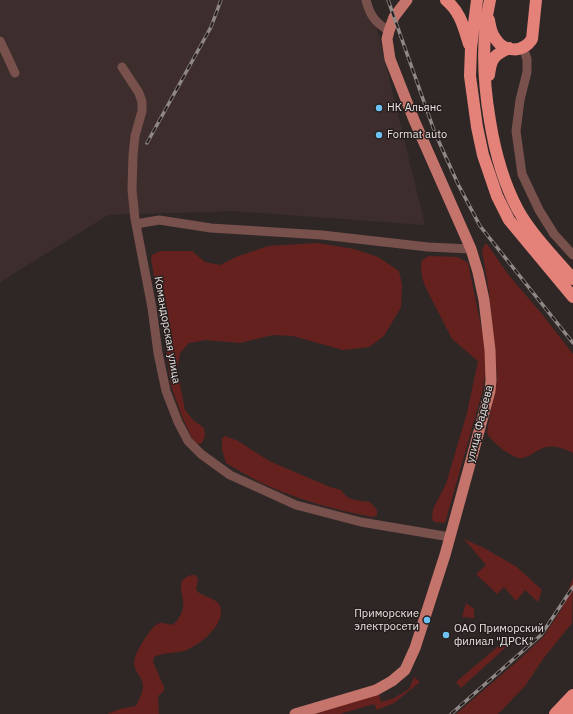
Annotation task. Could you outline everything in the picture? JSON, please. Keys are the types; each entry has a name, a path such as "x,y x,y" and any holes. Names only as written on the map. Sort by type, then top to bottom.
{"highway":[{"path":"446,0 454,7 461,18 471,48"},
{"path":"477,0 471,48 470,76 477,127 483,155 497,196 509,220 573,297"},
{"path":"490,0 487,13 484,54 486,96 495,149 503,176 508,191 519,211 573,279"},
{"path":"487,13 494,37 502,45 518,50 523,48 532,39 536,0"},
{"path":"486,96 490,66 493,58 509,48"},
{"path":"555,714 573,695"},
{"path":"569,714 573,710"}],"main road":[{"name":"улица Фадеева","path":"295,714 376,690 392,682 405,670 415,648 450,537 492,380 484,300 471,249 395,74 388,48 389,31 394,17 407,0"}],"street":[{"path":"366,0 374,19 378,24 389,31"},
{"path":"0,41 15,72"},
{"path":"523,48 527,59 527,72 520,100 516,131 522,174 539,210 554,234 573,255"},
{"name":"Командорская улица","path":"122,66 139,93 142,102 142,111 135,136 132,190 136,224 152,308 158,353 166,391 178,422 188,441 201,454 230,475 296,505 361,522 450,537"},
{"path":"136,224 159,220 211,228 322,235 428,247 471,249"}],"shaded area":[{"path":"0,0 370,0 425,225 233,211 108,215 0,282"},
{"path":"317,243 354,249 378,257 399,271 402,285 401,307 384,336 369,347 343,350 293,336 273,335 240,343 206,340 189,343 180,353 177,370 185,410 193,420 204,428 205,436 202,443 197,444 192,438 183,419 171,386 162,321 151,259 152,255 160,251 192,251 205,262 220,265 236,257 268,246"},
{"path":"485,244 487,244 507,273 573,354 573,453 560,448 546,447 526,457 519,458 509,454 488,435 487,432 497,378 489,291 482,250"},
{"path":"429,256 458,257 468,263 485,345 486,370 482,393 445,523 434,522 432,519 433,509 446,484 467,413 478,361 452,339 425,286 422,277 422,260"},
{"path":"225,436 238,441 269,461 330,487 341,490 351,499 370,502 377,510 377,515 373,517 318,504 277,490 259,482 226,463 222,449 222,438"},
{"path":"464,539 484,548 517,567 542,590 538,602 525,590 516,601 504,587 497,594 476,574 486,565"},
{"path":"195,575 198,579 196,589 198,592 215,600 220,605 221,613 217,625 202,641 190,649 154,657 153,662 164,687 164,691 158,696 159,714 107,714 120,709 136,706 142,693 143,686 135,666 135,657 146,637 157,624 164,623 173,625 177,621 183,610 182,582 185,578"},
{"path":"573,578 572,623 543,659 525,686 498,714 456,714 543,637 561,610"},
{"path":"466,603 474,609 474,618 462,617"},
{"path":"502,643 506,647 461,688 456,682"},
{"path":"414,677 420,682 394,703 377,710 374,704 340,714 312,714 379,693 381,702 394,698 409,689"}],"railway":[{"path":"147,143 211,27 221,0"},
{"path":"388,0 435,133 458,184 480,226 573,343"},
{"path":"451,714 541,635 573,587"}],"place":[{"name":"НК Альянс","path":"379,108"},
{"name":"Format auto","path":"379,135"},
{"name":"Приморские электросети","path":"427,620"},
{"name":"ОАО Приморский филиал \"ДРСК\"","path":"446,635"}]}
